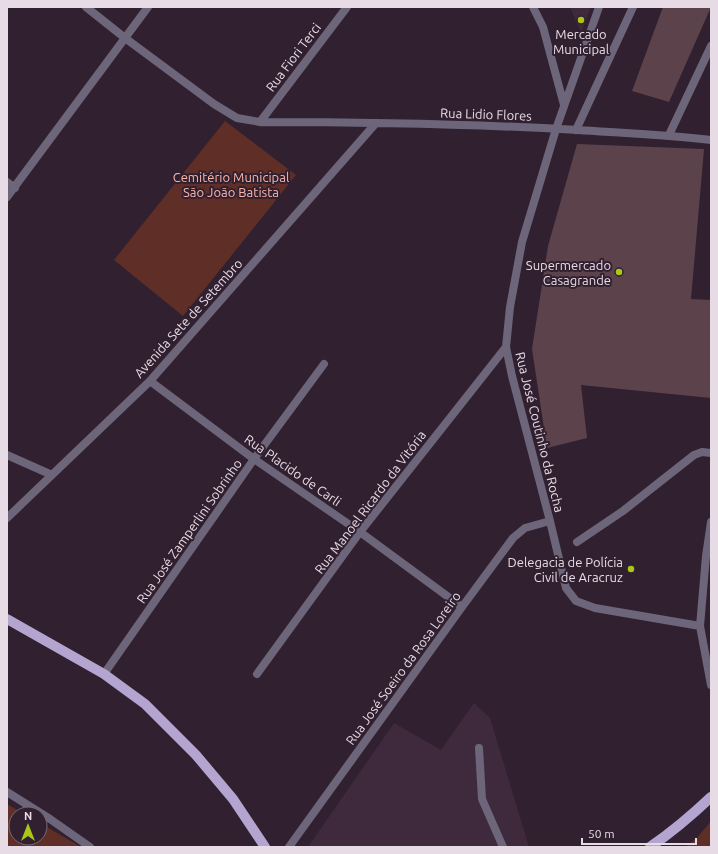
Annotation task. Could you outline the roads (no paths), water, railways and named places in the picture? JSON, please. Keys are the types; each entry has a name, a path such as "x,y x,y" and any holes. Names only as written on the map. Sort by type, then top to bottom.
{"main road":[{"path":"7,619 104,674 145,704 196,755 233,799 265,847"},
{"path":"650,847 695,812 711,797"}],"street":[{"name":"Rua Lidio Flores","path":"86,7 214,104 237,118 260,122 376,122 556,129 669,135 711,140"},
{"path":"7,198 148,7"},
{"name":"Rua Fiori Terci","path":"260,122 347,7"},
{"path":"533,7 544,27 564,105"},
{"name":"Rua José Coutinho da Rocha","path":"599,7 556,129 522,242 510,307 506,347 566,588 576,601 594,608 700,626"},
{"path":"576,130 633,7"},
{"path":"669,135 711,46"},
{"name":"Avenida Sete de Setembro","path":"7,518 150,381 376,122"},
{"path":"7,182 15,188"},
{"name":"Rua Manoel Ricardo da Vitória","path":"257,674 360,532 506,347"},
{"name":"Rua José Zamperlini Sobrinho","path":"104,674 254,459 324,364"},
{"name":"Rua Placido de Carli","path":"150,381 254,459 360,532 462,606"},
{"path":"577,542 623,511 694,455 702,452 711,453"},
{"path":"7,455 52,475"},
{"name":"Rua José Soeiro da Rosa Loreiro","path":"289,847 462,606 513,538 525,528 550,521"},
{"path":"711,522 706,556 700,626 711,685"},
{"path":"479,748 482,799 503,847"},
{"path":"7,792 50,819 90,847"}],"place":[{"name":"Mercado Municipal","path":"581,20"},
{"name":"Supermercado Casagrande","path":"619,272"},
{"name":"Delegacia de Polícia Civil de Aracruz","path":"631,569"}],"park label":[{"name":"Cemitério Municipal São João Batista","path":"231,184"}]}
